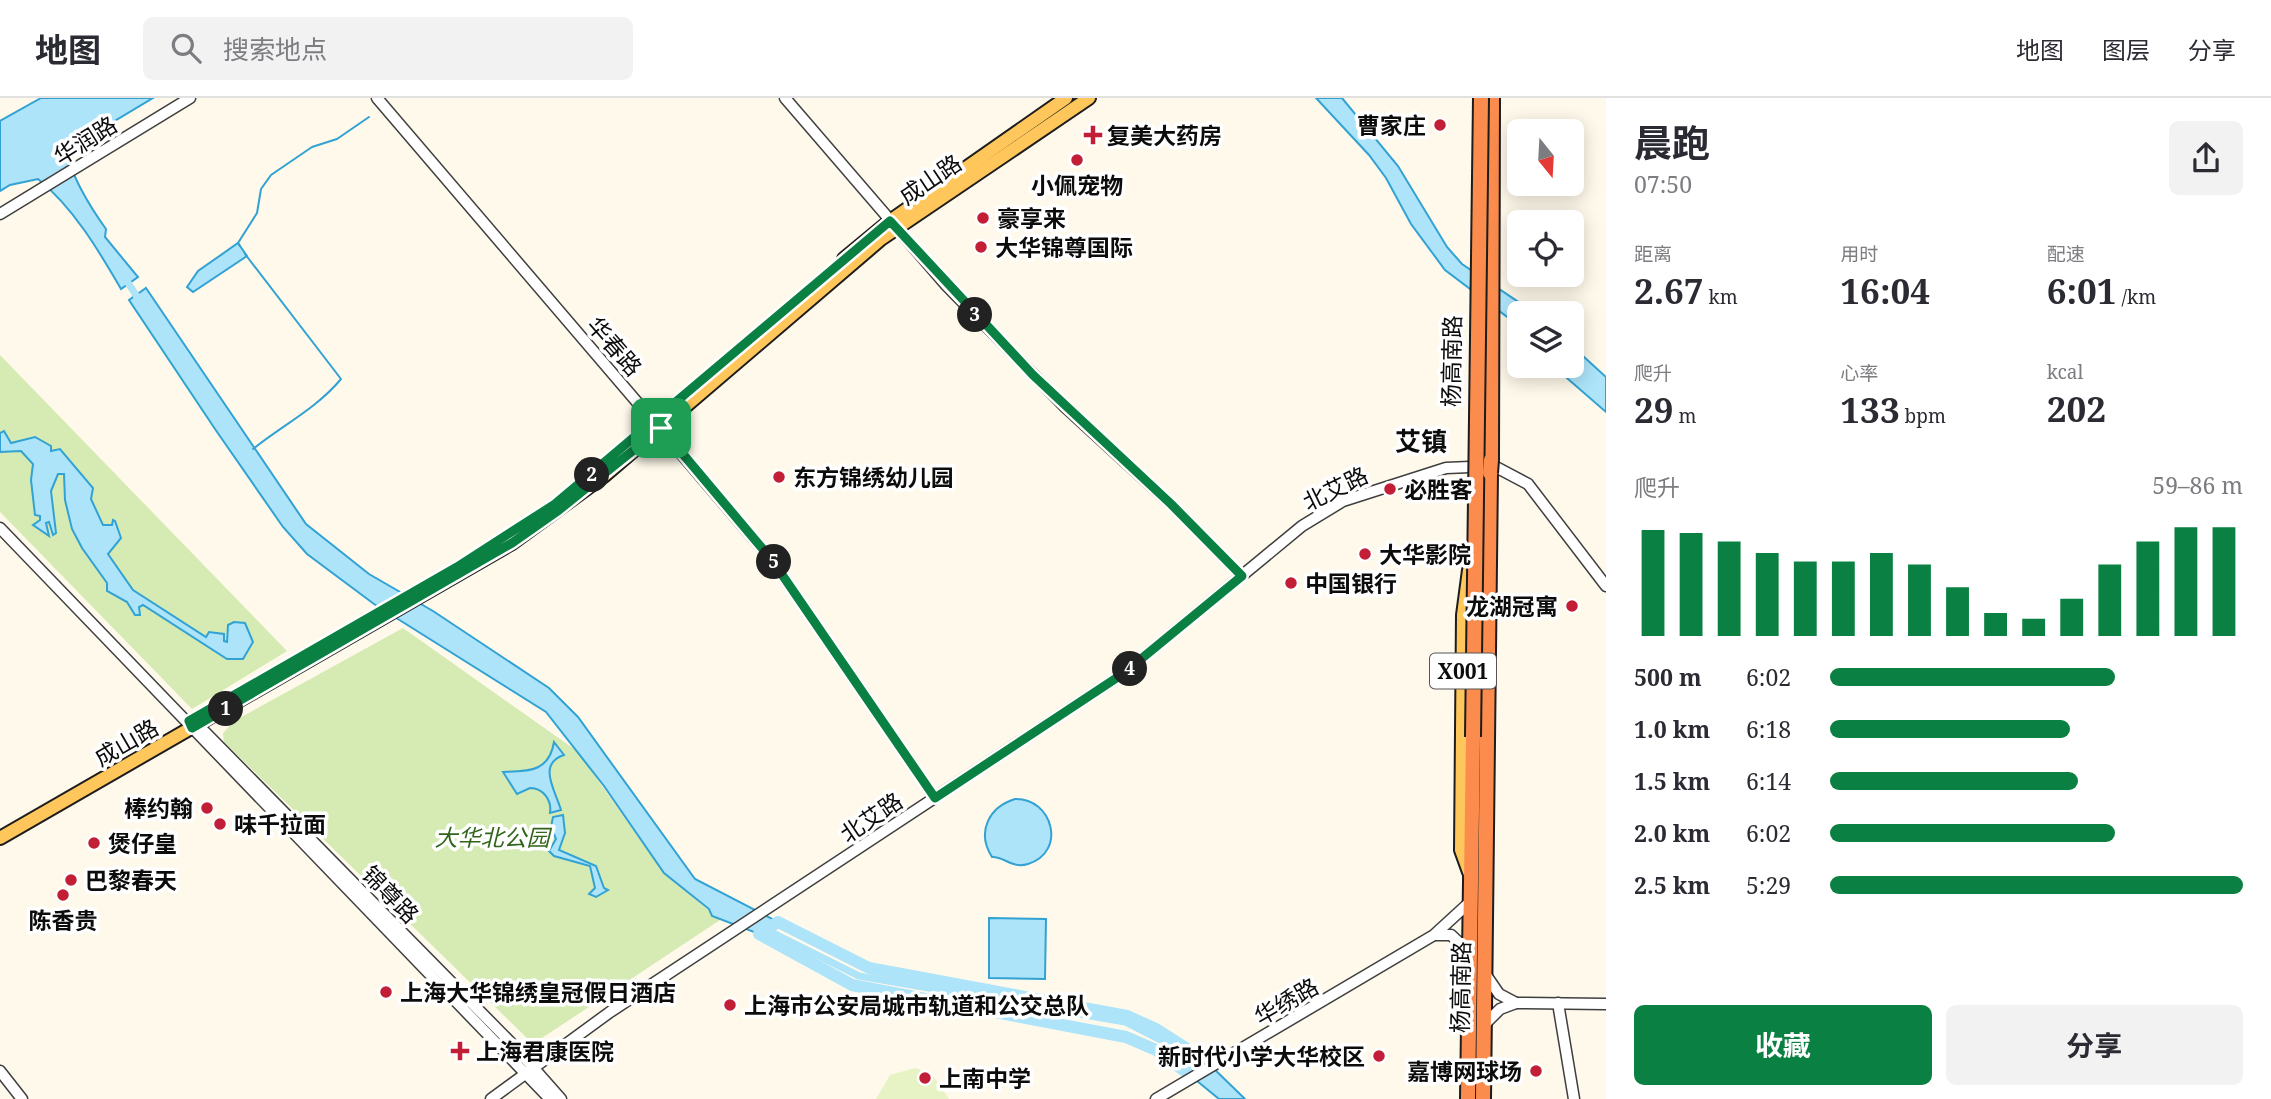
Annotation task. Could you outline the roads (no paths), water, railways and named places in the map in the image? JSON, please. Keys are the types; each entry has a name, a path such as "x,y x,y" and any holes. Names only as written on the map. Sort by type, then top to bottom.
{"highway":[{"name":"杨高南路","path":"1479,737 1481,98"},
{"name":"杨高南路","path":"1483,1099 1482,966 1477,875 1494,98"},
{"name":"杨高南路","path":"1468,1099 1470,902 1477,875"}],"main road":[{"name":"成山路","path":"0,838 415,596 555,504 658,425 892,224 1066,98"},
{"name":"成山路","path":"892,224 1089,98"},
{"name":"杨高南路","path":"1476,98 1475,305 1468,583 1464,615 1461,850 1477,875"},
{"name":"杨高南路","path":"1477,875 1491,835 1496,276 1494,98"},
{"name":"成山路","path":"0,829 193,725"}],"street":[{"name":"华润路","path":"0,214 190,98"},
{"name":"华春路","path":"377,98 772,560 935,798"},
{"path":"785,98 892,224 1049,391 1171,504 1242,576"},
{"path":"1494,466 1528,484 1606,586"},
{"name":"北艾路","path":"491,1099 610,1012 1124,673 1302,526 1343,501 1446,468 1494,466"},
{"name":"锦尊路","path":"0,528 561,1099"},
{"name":"华绣路","path":"1156,1099 1434,935 1470,902"},
{"path":"1434,935 1451,935 1470,953"},
{"path":"1482,966 1495,990 1516,1003"},
{"path":"1482,1028 1500,1009 1516,1003 1606,1004"},
{"path":"1559,1003 1574,1099"},
{"path":"0,1070 22,1099"},
{"name":"锦尊路","path":"530,1070 550,1099"}],"water":[{"path":"41,98 153,98 68,149 76,179 106,229 105,237 138,277 121,289 74,216 38,179 10,185 0,191 0,121"},
{"path":"1316,98 1342,98 1398,166 1447,247 1462,264 1517,301 1507,301 1507,317 1445,270 1411,224 1386,178 1369,155"},
{"path":"238,243 247,256 193,292 187,287 198,271"},
{"path":"146,288 306,524 369,574 433,611 549,688 578,717 695,879 778,922 759,934 712,916 709,909 664,873 604,786 546,712 374,604 307,554 283,527 129,300"},
{"path":"1584,357 1606,377 1606,412 1567,378 1584,378"},
{"path":"4,431 11,443 35,437 51,446 51,451 60,449 93,488 91,499 103,525 112,525 113,520 115,521 121,538 108,554 133,590 206,637 209,632 224,634 224,641 227,642 228,625 234,622 245,623 253,642 243,659 227,659 143,605 139,607 140,615 135,615 127,602 107,591 107,583 72,529 65,500 64,474 58,474 51,491 56,533 53,535 49,522 46,523 49,536 33,525 40,520 40,516 35,515 31,480 33,464 21,451 0,452 0,433"},
{"path":"554,742 564,755 556,759 550,771 552,786 561,810 550,813 550,804 543,792 530,788 517,794 503,772 529,770 543,764 548,759"},
{"path":"1015,799 1028,801 1039,807 1050,827 1048,849 1040,858 1022,865 992,857 985,839 985,830 992,814"},
{"path":"563,815 565,833 559,850 596,866 604,888 608,890 596,897 589,894 595,888 590,866 554,856 549,851 556,839 551,827 553,817"},
{"path":"989,918 1046,919 1045,979 989,978"},
{"path":"1206,1061 1245,1099 1219,1099 1186,1072"}],"waterway":[{"path":"240,246 238,243 257,213 261,189 271,175 312,147 337,139 369,117"},
{"path":"245,254 341,379 311,408 253,449"},
{"path":"125,278 141,303"},
{"path":"778,922 869,968 1127,1016 1156,1029 1206,1061 1186,1072 1156,1050 1126,1037 852,985 759,934 778,922"},
{"path":"759,926 859,976 1125,1022 1168,1044 1203,1071"}],"place":[{"name":"曹家庄","path":"1440,125"},
{"name":"复美大药房","path":"1093,135"},
{"name":"小佩宠物","path":"1077,160"},
{"name":"豪享来","path":"983,218"},
{"name":"大华锦尊国际","path":"981,247"},
{"name":"东方锦绣幼儿园","path":"779,477"},
{"name":"必胜客","path":"1390,489"},
{"name":"大华影院","path":"1365,554"},
{"name":"中国银行","path":"1291,583"},
{"name":"龙湖冠寓","path":"1572,606"},
{"name":"棒约翰","path":"207,808"},
{"name":"味千拉面","path":"220,824"},
{"name":"煲仔皇","path":"94,843"},
{"name":"巴黎春天","path":"71,880"},
{"name":"陈香贵","path":"63,895"},
{"name":"上海大华锦绣皇冠假日酒店","path":"386,992"},
{"name":"上海市公安局城市轨道和公交总队","path":"730,1005"},
{"name":"上海君康医院","path":"460,1051"},
{"name":"新时代小学大华校区","path":"1379,1056"},
{"name":"嘉博网球场","path":"1536,1071"},
{"name":"上南中学","path":"925,1078"}],"district":[{"name":"艾镇","path":"1421,441"}],"park label":[{"name":"大华北公园","path":"492,837"}]}
